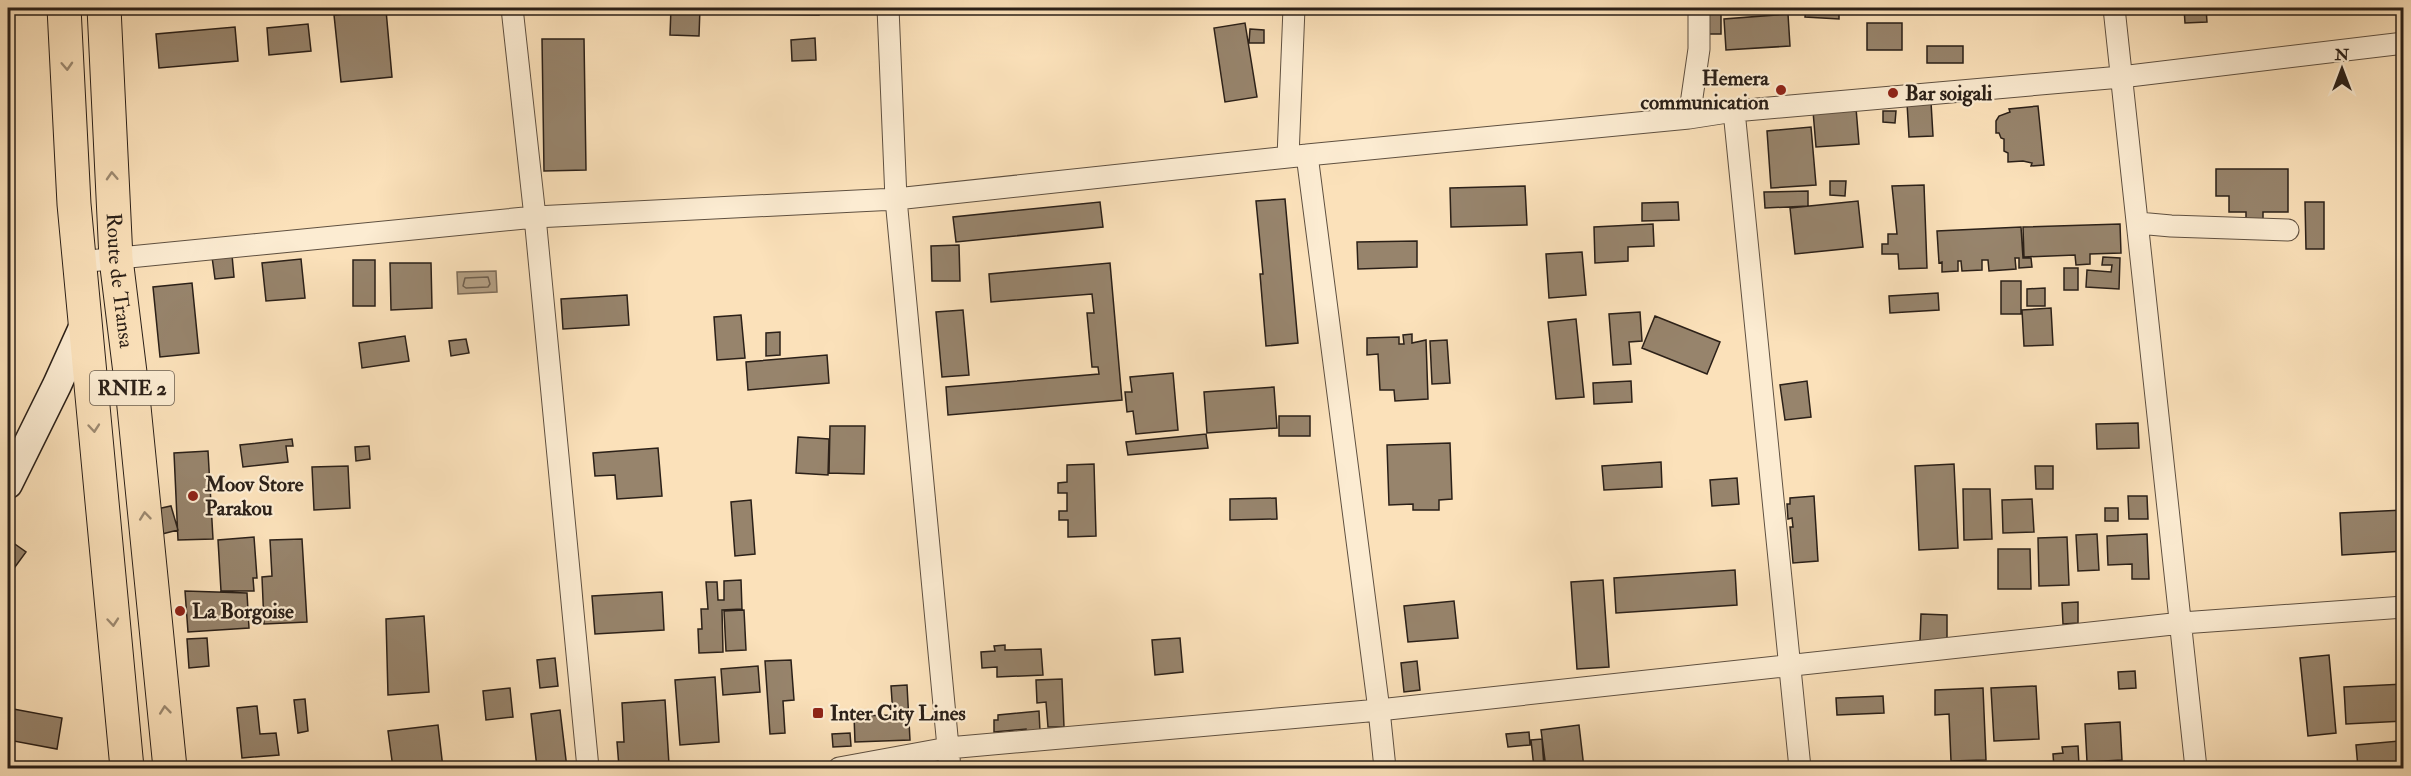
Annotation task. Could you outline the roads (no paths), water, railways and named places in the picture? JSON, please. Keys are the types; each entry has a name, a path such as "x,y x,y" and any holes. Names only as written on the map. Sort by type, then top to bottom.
{"main road":[{"name":"Route de Transa","path":"64,8 74,204 127,768"},
{"name":"Route de Transa","path":"104,8 116,259 133,397 170,768"}],"street":[{"path":"512,8 535,217 588,768"},
{"path":"888,8 896,199 949,758"},
{"path":"1294,8 1297,156 1379,710 1385,768"},
{"path":"1689,118 1699,49 1699,8"},
{"path":"2114,8 2196,768"},
{"path":"79,262 535,217 896,199 1297,156 1689,118 1734,111 2121,77 2403,43"},
{"path":"1734,111 1800,768"},
{"path":"2138,223 2288,230"},
{"path":"8,484 86,321"},
{"path":"57,385 72,380 90,380 121,387 133,397"},
{"path":"839,768 949,758 2182,623 2403,607"}],"water":[{"path":"496,271 497,292 458,294 457,272"}],"place":[{"name":"Hemera communication","path":"1781,90"},
{"name":"Bar soigali","path":"1893,93"},
{"name":"Moov Store Parakou","path":"193,496"},
{"name":"La Borgoise","path":"180,611"},
{"name":"Inter City Lines","path":"818,713"}]}
